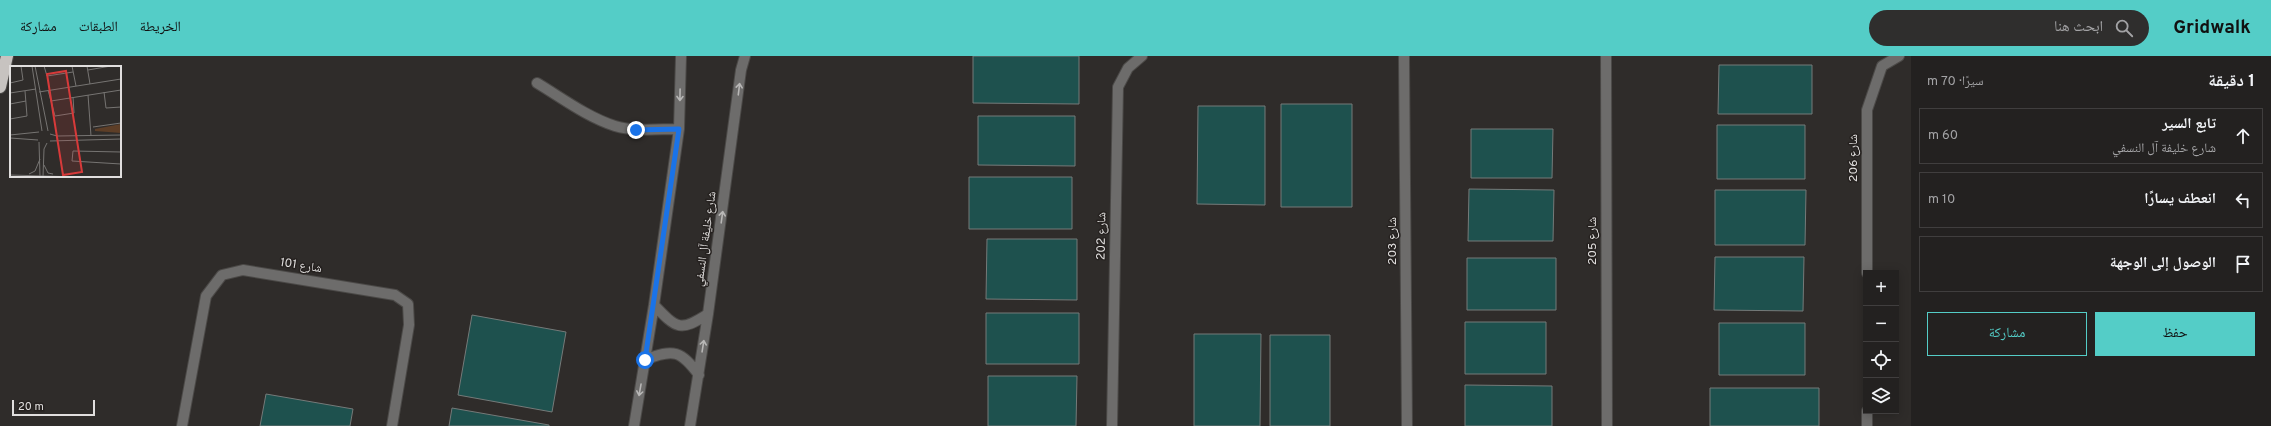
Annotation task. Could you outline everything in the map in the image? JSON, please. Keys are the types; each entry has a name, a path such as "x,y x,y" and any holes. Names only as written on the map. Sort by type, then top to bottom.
{"highway":[{"path":"0,87 7,56"}],"street":[{"path":"634,426 654,305 679,129 681,56"},
{"name":"شارع خليفة آل النسفي","path":"690,426 708,314 741,70 745,56"},
{"name":"شارع 202","path":"1112,426 1118,87 1128,68 1142,56"},
{"name":"شارع 203","path":"1404,56 1407,426"},
{"name":"شارع 205","path":"1606,56 1607,426"},
{"name":"شارع 206","path":"1867,270 1867,110 1882,66 1899,56"},
{"path":"537,84 598,119 616,126 636,130 679,129"},
{"name":"شارع 101","path":"182,426 206,296 222,275 243,270 395,294 408,304 409,325 392,426"},
{"path":"654,305 670,321 681,326 692,324 708,314"},
{"path":"645,360 662,352 675,352 686,358 699,375"},
{"path":"1867,414 1867,426"}],"building":[{"path":"973,56 1079,56 1079,104 973,103"},
{"path":"1719,65 1812,65 1812,114 1718,114"},
{"path":"1281,104 1352,104 1352,207 1281,207"},
{"path":"1198,106 1265,106 1265,205 1197,204"},
{"path":"978,116 1075,116 1075,166 978,165"},
{"path":"1717,125 1805,125 1805,179 1717,179"},
{"path":"1471,129 1553,129 1552,178 1471,178"},
{"path":"969,177 1072,177 1072,229 969,229"},
{"path":"1469,189 1554,190 1553,241 1468,241"},
{"path":"1715,190 1806,190 1805,245 1715,245"},
{"path":"987,239 1077,239 1077,300 986,299"},
{"path":"1715,257 1804,257 1803,311 1714,310"},
{"path":"1467,258 1556,258 1556,310 1467,310"},
{"path":"986,313 1079,313 1079,364 986,364"},
{"path":"472,315 566,332 552,412 458,395"},
{"path":"1465,322 1546,322 1546,374 1465,374"},
{"path":"1719,323 1805,323 1805,375 1719,375"},
{"path":"1194,334 1261,334 1260,426 1194,426"},
{"path":"1270,335 1330,335 1330,426 1270,426"},
{"path":"988,376 1077,376 1076,426 988,426"},
{"path":"1465,385 1552,386 1552,426 1465,426"},
{"path":"1710,388 1819,388 1819,426 1710,426"},
{"path":"266,394 353,409 350,426 260,426"},
{"path":"452,408 549,425 549,426 449,426"}],"route":[{"path":"636,130 679,129 645,360"}]}
